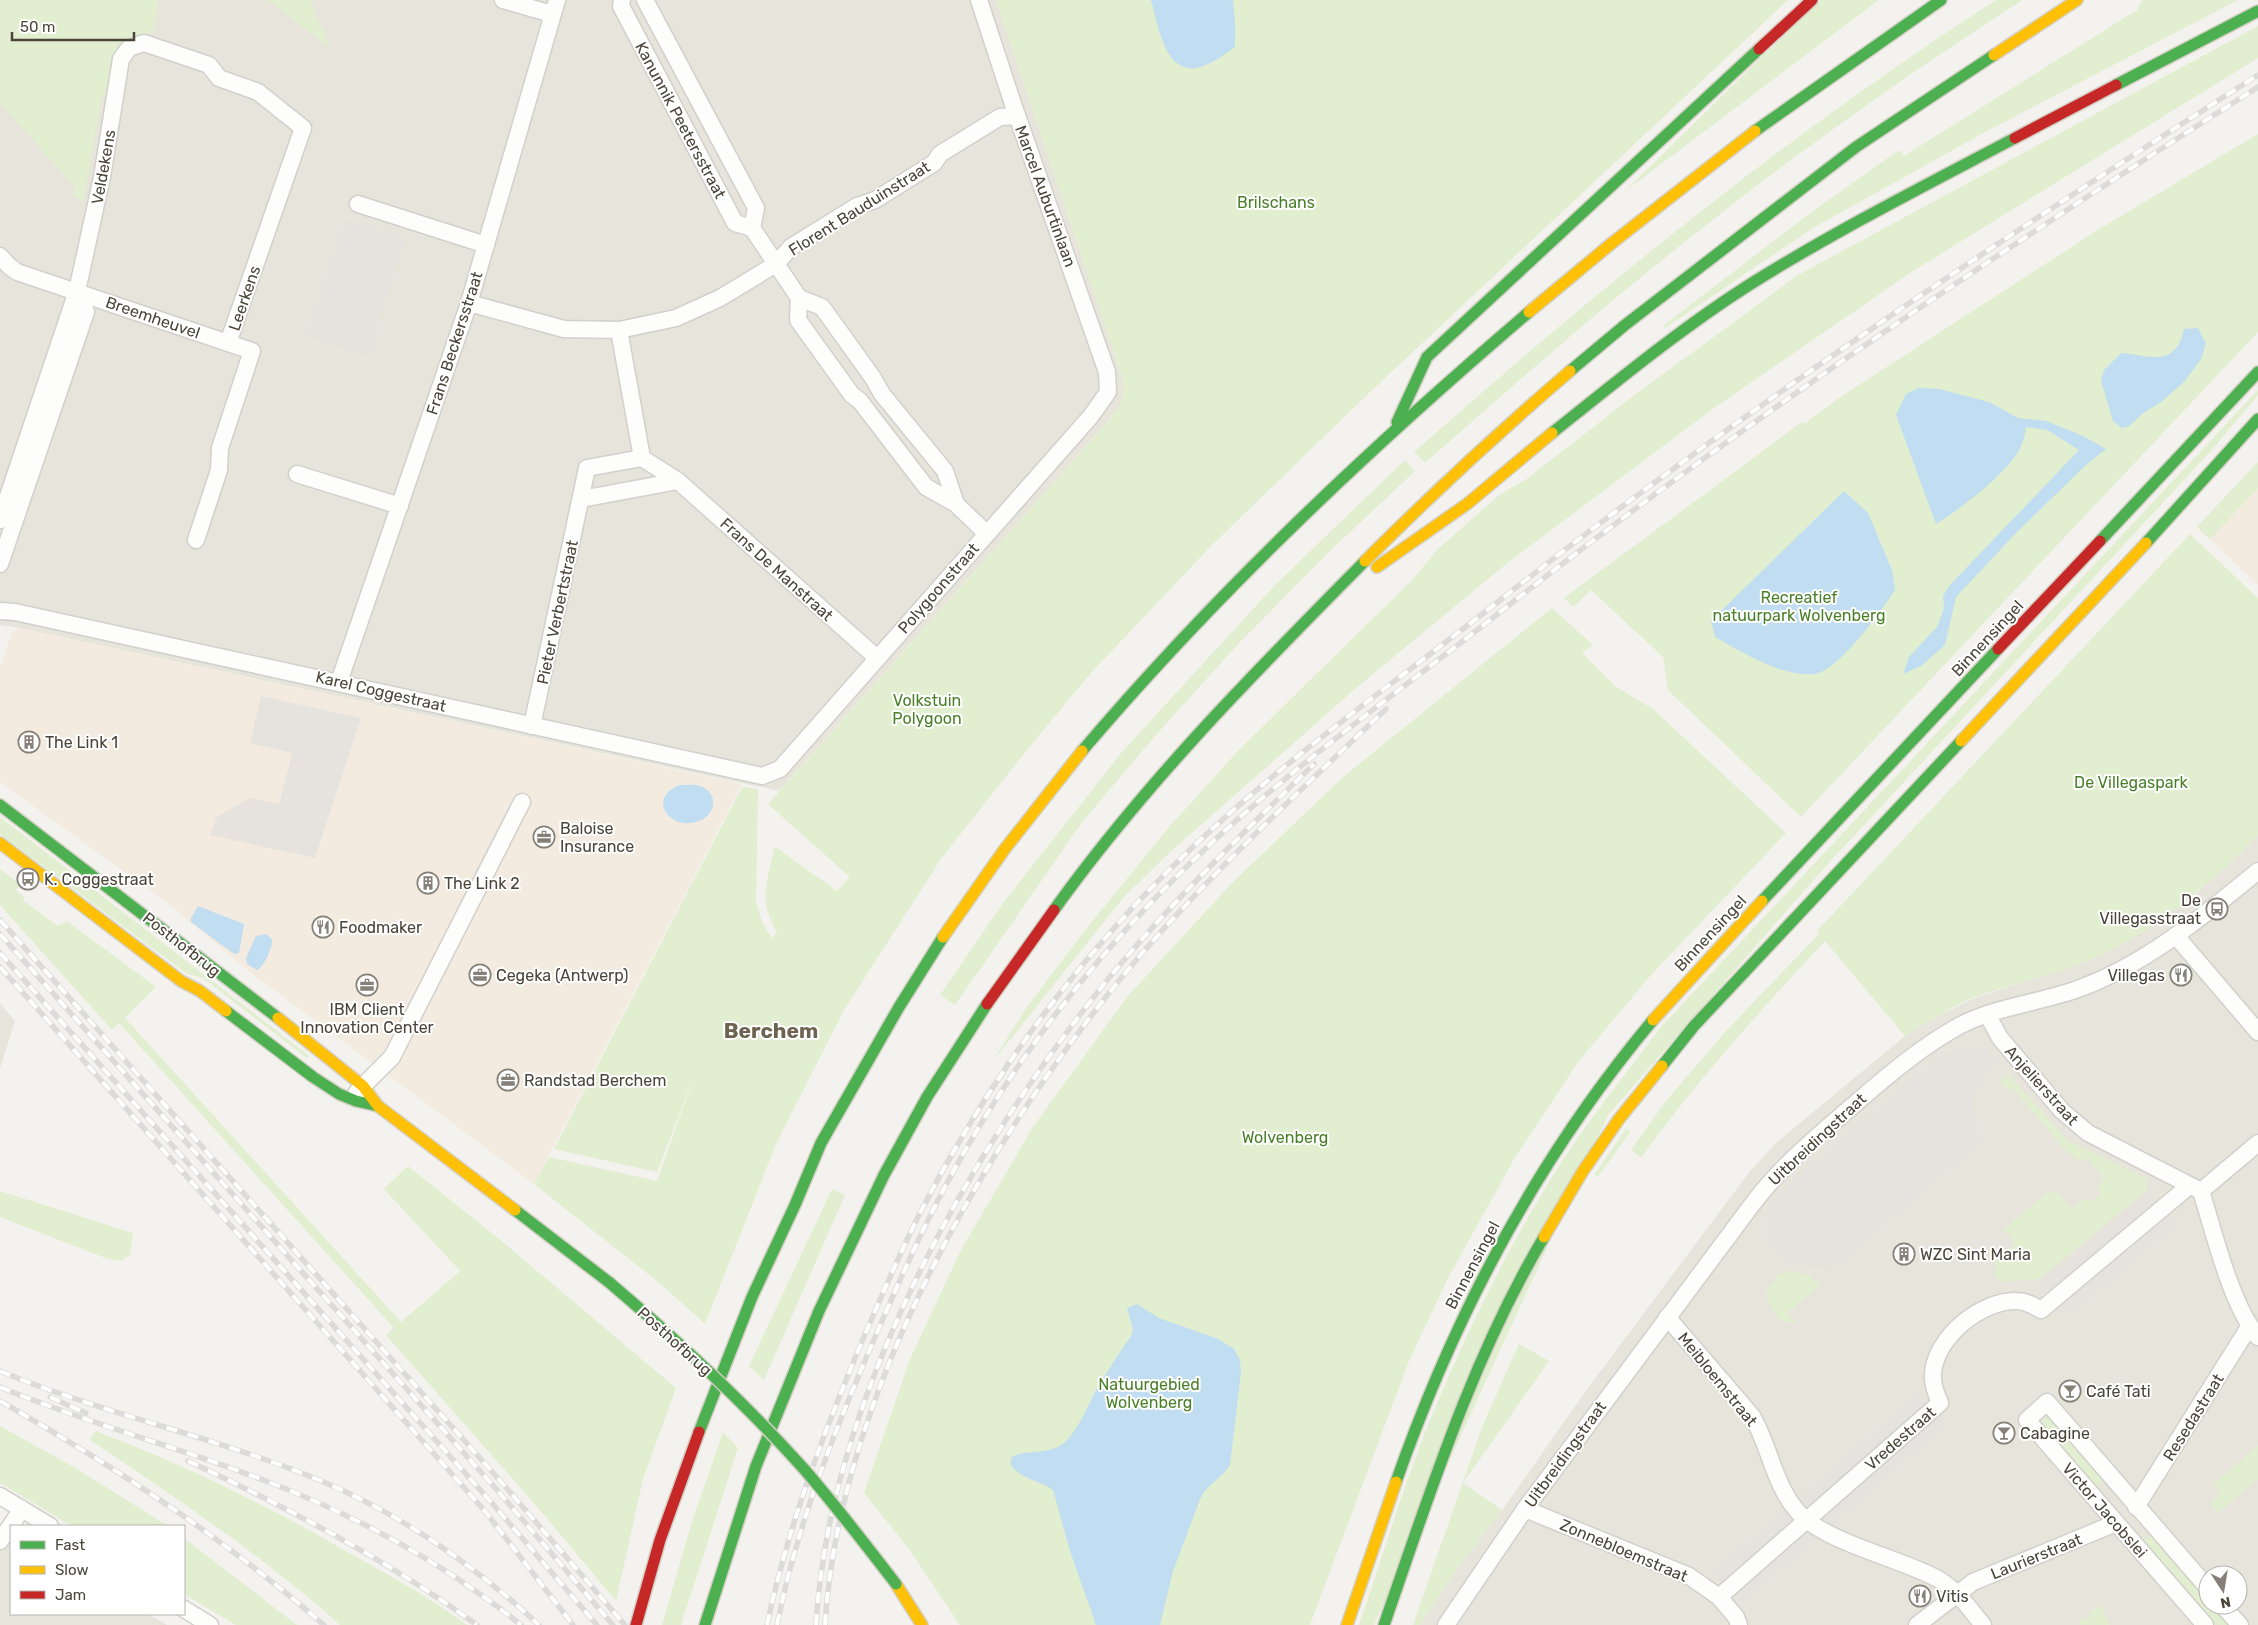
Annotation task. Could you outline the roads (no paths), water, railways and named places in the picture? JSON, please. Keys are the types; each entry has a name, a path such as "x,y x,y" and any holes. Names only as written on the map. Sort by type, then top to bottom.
{"main road":[{"path":"1393,433 1427,357 1812,0"},
{"path":"636,1625 686,1464 747,1308 795,1206 815,1154 920,973 947,932 1042,802 1164,656 1269,548 1518,321 1650,212 1853,60 1941,0"},
{"path":"705,1625 756,1466 815,1321 863,1216 927,1097 969,1029 1091,858 1154,783 1235,692 1430,496 1509,423 1625,325 1856,147 2077,0"},
{"path":"1322,604 1467,504 1588,404 1708,312 1751,284 1887,205 2258,11"},
{"name":"Binnensingel","path":"1347,1625 1417,1427 1455,1333 1485,1272 1524,1202 1554,1152 1605,1080 1683,986 2258,372"},
{"path":"1384,1625 1451,1433 1480,1362 1540,1242 1583,1172 1619,1119 1694,1026 2174,513 2258,419"},
{"name":"Posthofbrug","path":"0,804 203,959 363,1086 378,1106 610,1283 682,1346 771,1433 844,1518 896,1584 922,1625"},
{"name":"Posthofbrug","path":"0,843 181,981 200,990 313,1077 339,1094 378,1106"}],"street":[{"path":"503,0 554,7"},
{"name":"Kanunnik Peetersstraat","path":"622,0 621,6 735,223 752,228 799,298"},
{"name":"Kanunnik Peetersstraat","path":"645,0 756,208 752,228"},
{"name":"Marcel Auburtinlaan","path":"979,0 1017,116 1107,372 1108,392"},
{"name":"Frans Beckersstraat","path":"339,682 469,303 554,7"},
{"name":"Leerkens","path":"132,46 147,44 209,65 219,78 258,92 304,128 228,343 252,351 220,448 219,470 196,540"},
{"name":"Veldekens","path":"77,291 102,176 121,59 124,52 132,46"},
{"name":"Florent Bauduinstraat","path":"469,303 564,329 620,330 676,318 720,298 776,264 791,247 857,206 875,200 934,163 940,154 1000,117 1017,116"},
{"path":"358,204 486,245"},
{"name":"Breemheuvel","path":"0,256 18,272 228,343"},
{"path":"0,520 86,312 77,291"},
{"path":"956,504 945,471 882,394 874,378 822,307 799,298 798,320 827,362 926,486 956,504 986,533"},
{"path":"620,330 642,458"},
{"name":"Polygoonstraat","path":"762,776 780,769 876,657 1091,416 1108,392"},
{"path":"0,564 39,425"},
{"name":"Frans De Manstraat","path":"642,458 678,481 876,657"},
{"name":"Pieter Verbertstraat","path":"532,726 587,468 642,458"},
{"path":"297,474 400,506"},
{"path":"581,499 678,481"},
{"name":"Karel Coggestraat","path":"0,612 15,612 762,776"},
{"path":"351,1099 392,1056 522,802"},
{"name":"Uitbreidingstraat","path":"1446,1625 1525,1509 1667,1317 1766,1186 1786,1163 1900,1065 1929,1044 1952,1030 1987,1014 2066,993 2096,982 2133,964 2176,936 2258,871"},
{"path":"2176,936 2258,1032"},
{"name":"Anjelierstraat","path":"1987,1014 2000,1038 2062,1111 2088,1133 2195,1188"},
{"name":"Vredestraat","path":"1719,1597 1940,1403 1934,1390 1933,1373 1938,1354 1950,1336 1961,1325 1986,1309 2000,1303 2018,1300 2041,1310 2195,1188 2258,1143"},
{"path":"2195,1188 2237,1300 2255,1330"},
{"name":"Meibloemstraat","path":"1667,1317 1752,1416 1763,1435 1787,1498 1807,1521"},
{"name":"Resedastraat","path":"2136,1507 2255,1330"},
{"name":"Victor Jacobslei","path":"2198,1577 2047,1402 2027,1420 2205,1625"},
{"path":"0,1496 48,1525"},
{"path":"11,1525 22,1509"},
{"name":"Zonnebloemstraat","path":"1525,1509 1681,1572 1719,1597 1736,1617 1740,1625"},
{"path":"1807,1521 1833,1535 1938,1579 1958,1593 1983,1625"},
{"name":"Laurierstraat","path":"1917,1625 1973,1582 2116,1523"},
{"path":"0,1541 10,1526"},
{"path":"185,1610 210,1625"},
{"path":"2231,1615 2240,1625"}],"water":[{"path":"1151,0 1233,0 1235,47 1208,64 1194,68 1182,66 1174,60 1161,38"},
{"path":"2198,328 2206,344 2201,359 2185,381 2129,426 2122,428 2113,421 2101,381 2104,370 2121,353 2151,357 2168,355 2175,350 2180,342 2184,329"},
{"path":"1919,388 1939,389 1989,402 2018,418 2046,421 2083,436 2106,449 2086,465 2017,532 1956,597 1945,645 1921,666 1903,674 1909,657 1937,627 1944,608 1943,596 1950,585 2079,450 2047,430 2026,427 2021,446 2007,467 1970,500 1936,524 1896,415 1906,394"},
{"path":"1844,491 1868,513 1892,570 1895,590 1858,639 1835,663 1824,671 1814,674 1801,674 1775,668 1715,637 1711,621"},
{"path":"680,785 698,785 710,793 713,807 708,816 692,823 682,823 673,819 667,813 664,806 664,798 669,791"},
{"path":"198,906 244,924 239,953 234,954 191,922 191,918"},
{"path":"266,934 272,939 271,947 265,961 257,970 247,964 246,958 256,936"},
{"path":"1137,1304 1159,1318 1218,1339 1234,1349 1240,1360 1241,1372 1230,1465 1200,1499 1173,1571 1160,1625 1096,1625 1070,1551 1053,1490 1019,1473 1010,1463 1012,1457 1023,1453 1053,1449 1060,1446 1072,1434 1095,1392 1131,1336 1133,1330 1127,1308"}],"railway":[{"path":"767,1625 784,1555 818,1452 865,1334 917,1219 974,1117 1006,1067 1076,973 1153,886 1231,812 1306,750 1590,530 1777,394 1967,264 2258,75"},
{"path":"777,1625 784,1591 803,1525 838,1427 904,1272 947,1183 1000,1093 1061,1007 1129,926 1165,888 1238,819 1312,757 1595,539 1687,471 1780,404 1970,274 2258,87"},
{"path":"825,1625 837,1535 860,1443 894,1351 936,1261 984,1173 1037,1090 1094,1013 1151,943 1237,853 1386,709"},
{"path":"816,1625 827,1540 848,1453 878,1367 915,1282 958,1199 1006,1120 1057,1046 1109,978 1183,895 1314,764"},
{"path":"0,920 503,1484 625,1625"},
{"path":"0,934 497,1490 613,1625"},
{"path":"0,953 491,1502 597,1625"},
{"path":"0,967 484,1510 573,1625"},
{"path":"0,1371 79,1400 280,1465 349,1494 408,1525 435,1543 489,1582 539,1625"},
{"path":"0,1387 67,1413 204,1458 305,1497 370,1527 433,1563 463,1582 521,1625"},
{"path":"50,1397 86,1413"},
{"path":"0,1401 168,1505 208,1533 324,1625"},
{"path":"188,1461 263,1497 337,1536 443,1601 477,1625"}],"place":[{"name":"The Link 1","path":"29,742"},
{"name":"Baloise Insurance","path":"544,837"},
{"name":"K. Coggestraat","path":"28,879"},
{"name":"The Link 2","path":"428,883"},
{"name":"De Villegasstraat","path":"2217,909"},
{"name":"Foodmaker","path":"323,927"},
{"name":"Cegeka (Antwerp)","path":"480,975"},
{"name":"Villegas","path":"2181,975"},
{"name":"IBM Client Innovation Center","path":"367,985"},
{"name":"Randstad Berchem","path":"508,1080"},
{"name":"WZC Sint Maria","path":"1904,1254"},
{"name":"Café Tati","path":"2070,1391"},
{"name":"Cabagine","path":"2004,1433"},
{"name":"Vitis","path":"1920,1596"}],"district":[{"name":"Berchem","path":"771,1031"}],"park label":[{"name":"Brilschans","path":"1276,202"},
{"name":"Recreatief natuurpark Wolvenberg","path":"1799,606"},
{"name":"Volkstuin Polygoon","path":"927,709"},
{"name":"De Villegaspark","path":"2131,782"},
{"name":"Wolvenberg","path":"1285,1137"},
{"name":"Natuurgebied Wolvenberg","path":"1149,1393"}]}
